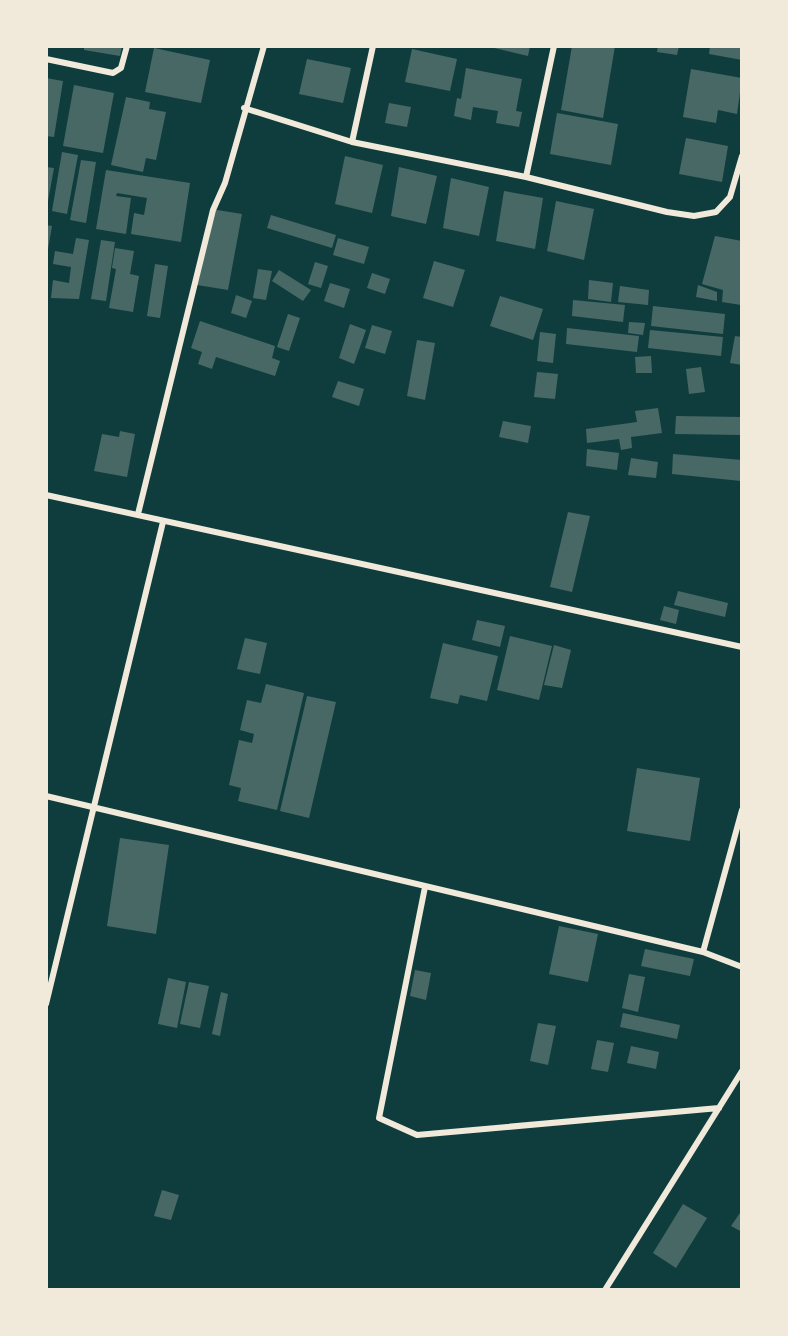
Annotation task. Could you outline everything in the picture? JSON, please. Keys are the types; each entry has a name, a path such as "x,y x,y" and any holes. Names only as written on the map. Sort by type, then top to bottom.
{"street":[{"path":"46,59 112,73 121,68 127,46"},
{"path":"138,514 213,210 225,183 244,108 264,46"},
{"path":"352,142 373,46"},
{"path":"526,177 554,46"},
{"path":"244,108 352,142 526,177 667,212 694,216 716,212 730,197 741,156"},
{"path":"46,495 741,647"},
{"path":"46,1004 163,522"},
{"path":"46,796 703,952 741,967"},
{"path":"703,952 741,810"},
{"path":"425,887 379,1118 417,1136 718,1108"},
{"path":"605,1290 741,1071"}],"building":[{"path":"84,46 122,46 120,56 84,50"},
{"path":"486,46 530,46 528,56"},
{"path":"572,46 615,46 603,118 561,110"},
{"path":"658,46 679,46 677,55 657,52"},
{"path":"710,46 742,46 742,60 709,54"},
{"path":"154,48 210,60 201,103 145,92"},
{"path":"412,49 457,59 450,91 405,82"},
{"path":"307,59 351,68 343,103 299,94"},
{"path":"466,68 522,79 516,111 522,112 519,127 496,123 498,111 473,107 471,120 454,116 457,98 461,99"},
{"path":"691,69 742,78 737,114 718,110 716,123 683,117"},
{"path":"46,78 63,81 54,137 46,136"},
{"path":"74,85 114,93 103,153 63,146"},
{"path":"126,97 150,102 149,109 166,112 156,160 146,158 143,172 111,165"},
{"path":"389,103 411,107 407,127 385,123"},
{"path":"557,113 618,124 611,165 550,154"},
{"path":"686,138 728,146 722,182 679,174"},
{"path":"62,152 78,155 67,214 52,211"},
{"path":"345,156 383,165 372,213 335,204"},
{"path":"81,160 96,162 86,223 70,220"},
{"path":"46,167 54,168 48,201 46,200"},
{"path":"399,167 437,176 426,224 391,216"},
{"path":"106,170 190,183 181,242 131,234 134,213 144,215 147,198 117,193 116,196 131,198 126,234 96,229"},
{"path":"451,178 489,187 479,236 443,228"},
{"path":"504,191 543,198 535,249 496,241"},
{"path":"556,201 594,209 584,260 547,251"},
{"path":"211,209 242,214 228,290 197,285"},
{"path":"271,215 336,235 332,248 267,228"},
{"path":"46,225 52,226 48,249 46,249"},
{"path":"715,236 742,241 741,305 722,302 723,290 702,284"},
{"path":"76,238 89,240 79,299 51,298 53,280 69,283 71,267 53,264 55,251 73,254"},
{"path":"338,238 369,247 364,264 333,255"},
{"path":"101,240 115,242 106,301 91,299"},
{"path":"115,248 134,251 130,274 139,276 133,312 109,308 116,269 112,268"},
{"path":"434,261 465,270 453,307 423,298"},
{"path":"315,262 328,266 321,288 308,284"},
{"path":"155,264 168,266 160,318 147,316"},
{"path":"258,269 272,271 266,300 253,298"},
{"path":"279,270 311,290 303,301 272,281"},
{"path":"372,273 390,279 385,294 367,288"},
{"path":"589,280 613,283 611,302 588,299"},
{"path":"330,283 350,289 344,308 324,301"},
{"path":"698,285 717,292 717,301 696,297"},
{"path":"620,286 649,290 648,305 618,302"},
{"path":"236,295 252,301 246,318 231,313"},
{"path":"500,296 543,309 533,340 490,326"},
{"path":"573,300 625,305 623,322 572,316"},
{"path":"653,306 725,314 723,334 651,326"},
{"path":"288,314 300,318 289,351 277,347"},
{"path":"200,321 275,346 272,358 280,361 275,376 216,357 212,369 198,364 202,352 191,348"},
{"path":"629,322 645,323 643,335 628,333"},
{"path":"350,324 366,330 354,364 339,358"},
{"path":"372,325 392,331 385,354 365,348"},
{"path":"567,328 639,336 637,352 566,344"},
{"path":"650,330 723,337 721,356 648,348"},
{"path":"540,332 556,334 553,363 537,361"},
{"path":"735,336 742,337 742,365 730,363"},
{"path":"417,340 435,343 425,400 407,396"},
{"path":"651,356 652,373 636,373 635,357"},
{"path":"701,367 705,392 689,394 686,369"},
{"path":"537,372 558,374 555,399 534,397"},
{"path":"338,381 364,389 359,406 332,397"},
{"path":"658,408 662,433 631,437 632,448 621,450 619,439 587,443 586,429 637,422 635,411"},
{"path":"676,416 742,417 742,435 675,434"},
{"path":"503,421 531,426 528,443 499,437"},
{"path":"120,431 135,434 127,477 94,471 102,434 119,437"},
{"path":"587,449 619,453 617,470 586,466"},
{"path":"673,454 742,460 741,481 672,474"},
{"path":"631,458 658,462 656,478 628,475"},
{"path":"568,512 590,516 572,592 550,587"},
{"path":"678,591 728,603 725,617 674,605"},
{"path":"664,606 679,610 676,624 660,620"},
{"path":"477,620 505,626 500,647 472,640"},
{"path":"510,636 552,646 539,700 497,690"},
{"path":"245,638 267,643 260,674 237,669"},
{"path":"443,643 498,656 487,701 460,695 458,704 430,698"},
{"path":"554,645 571,650 562,688 544,685"},
{"path":"266,684 304,693 277,810 238,801 241,788 229,785 239,740 252,743 254,734 240,730 247,700 261,703"},
{"path":"307,696 336,702 309,818 280,811"},
{"path":"637,768 700,778 690,841 627,831"},
{"path":"120,838 169,845 156,934 107,926"},
{"path":"559,926 598,934 588,982 549,974"},
{"path":"645,949 694,959 690,976 641,966"},
{"path":"415,970 431,973 426,1000 410,996"},
{"path":"629,974 645,977 638,1012 622,1008"},
{"path":"168,978 186,982 177,1028 158,1024"},
{"path":"189,982 209,986 200,1028 180,1024"},
{"path":"221,992 228,994 220,1036 212,1034"},
{"path":"623,1013 680,1025 677,1039 620,1027"},
{"path":"538,1023 556,1026 548,1065 530,1061"},
{"path":"597,1040 614,1043 608,1072 591,1069"},
{"path":"631,1046 659,1052 656,1069 627,1063"},
{"path":"162,1190 179,1195 171,1220 154,1216"},
{"path":"683,1204 707,1218 676,1268 653,1253"},
{"path":"742,1210 742,1232 731,1226"}]}
